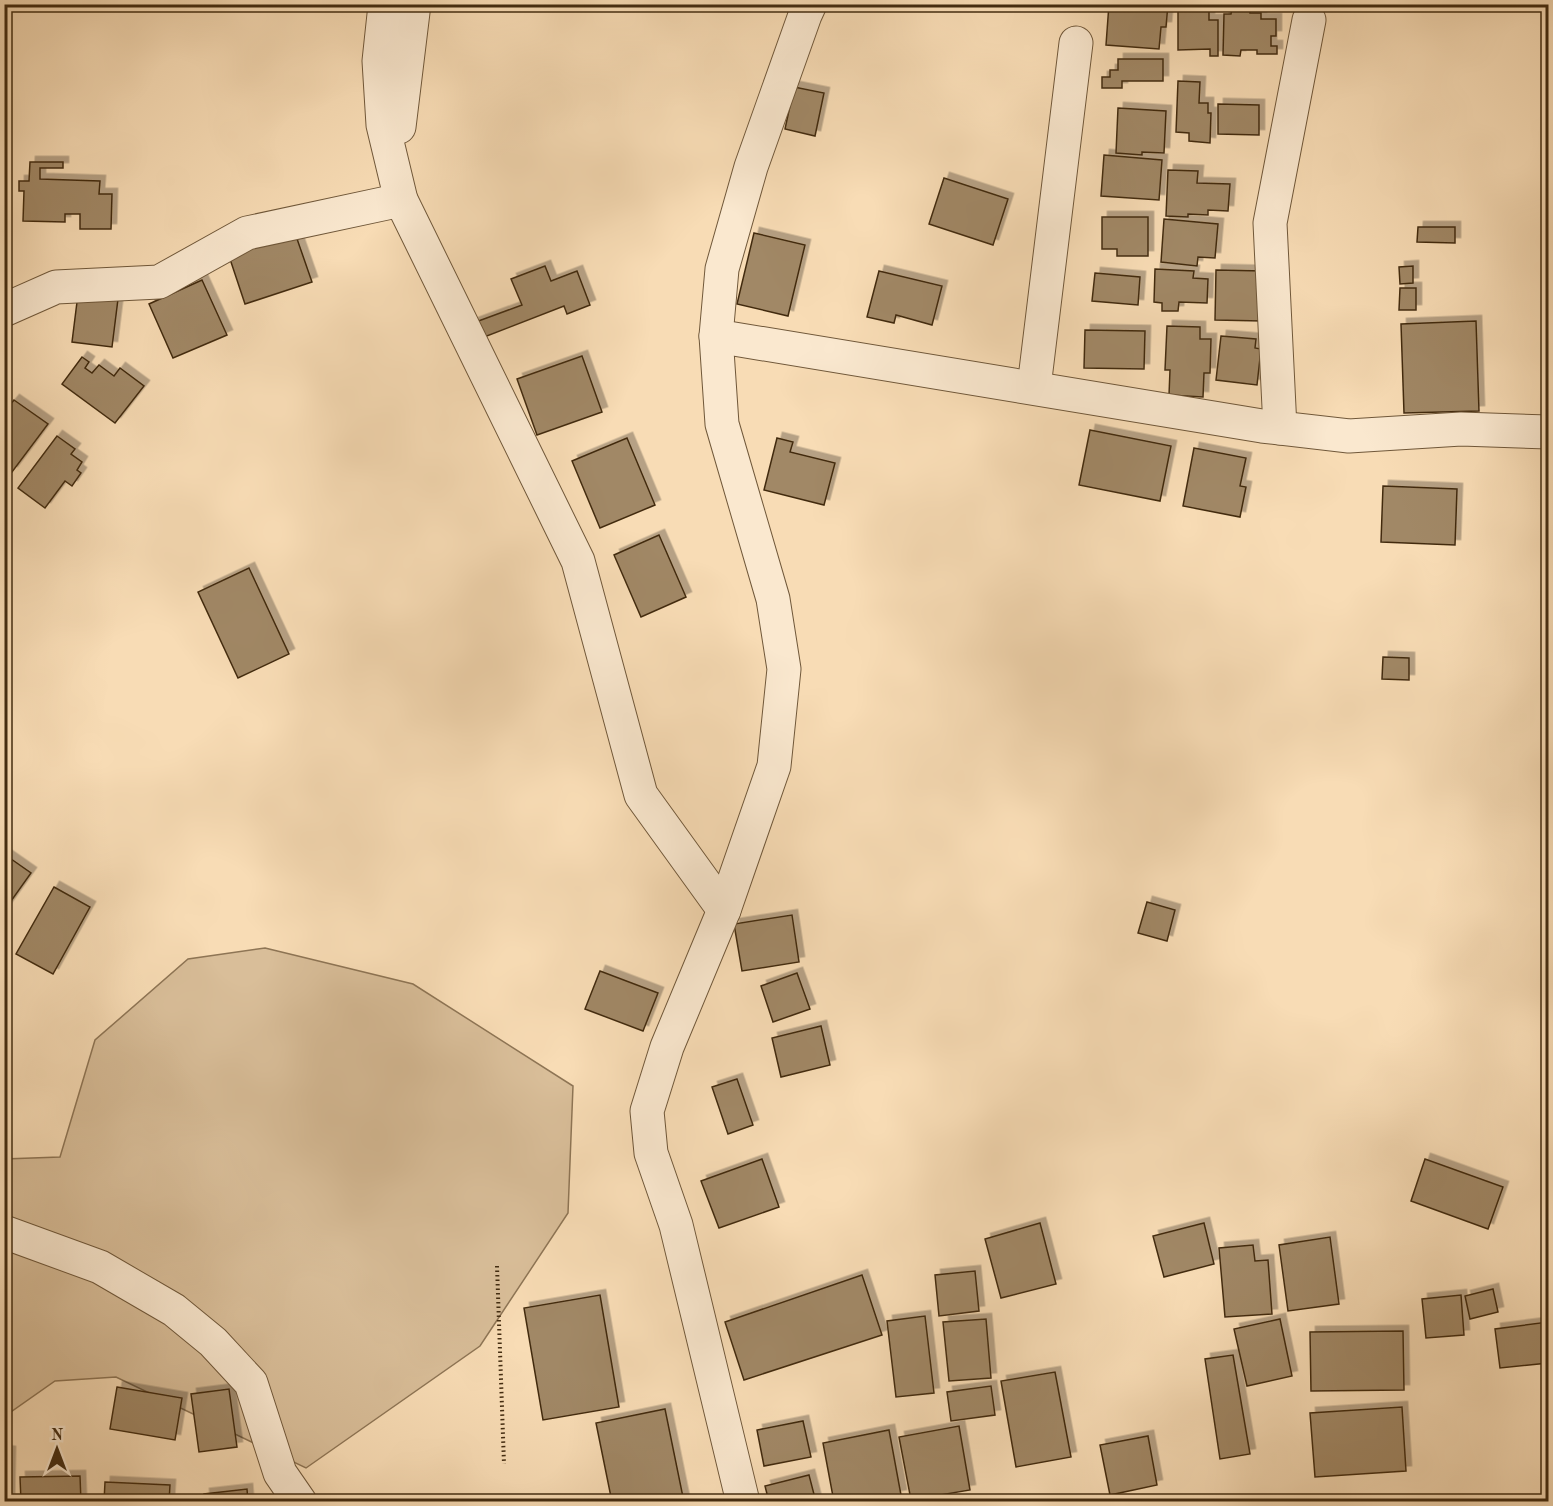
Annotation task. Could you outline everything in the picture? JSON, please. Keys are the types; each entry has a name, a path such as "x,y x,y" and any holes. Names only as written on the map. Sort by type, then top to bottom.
{"street":[{"path":"742,1502 676,1225 651,1153 647,1111 667,1047 724,910 774,766 784,669 773,599 722,424 716,336 722,269 751,167 810,4"},
{"path":"400,5 398,122 401,200 578,561 641,795 724,910"},
{"path":"1280,428 1270,223 1309,20"},
{"path":"1034,387 1076,43"},
{"path":"4,310 56,287 159,282 247,233 401,200"},
{"path":"716,336 1280,428 1349,436 1461,429 1548,432"},
{"path":"4,1232 100,1267 174,1310 213,1342 251,1383 280,1473 300,1502"}],"path":[{"path":"497,1266 504,1464"}],"shaded area":[{"path":"265,948 413,984 573,1086 568,1213 480,1346 306,1468 116,1377 55,1381 5,1416 4,1159 60,1157 95,1040 188,959"}],"building":[{"path":"1109,4 1168,4 1166,27 1161,27 1159,49 1106,45"},
{"path":"1178,4 1193,4 1193,9 1209,8 1209,20 1218,20 1218,56 1210,56 1210,49 1178,50"},
{"path":"1232,8 1250,8 1250,13 1261,13 1261,19 1276,19 1276,36 1271,36 1271,46 1277,46 1277,54 1257,54 1257,50 1241,50 1240,56 1223,55 1224,14 1231,14"},
{"path":"1118,59 1163,59 1163,81 1122,81 1122,88 1102,88 1102,77 1110,77 1110,70 1118,70"},
{"path":"1178,81 1200,82 1199,103 1208,103 1208,113 1211,113 1210,143 1189,141 1189,133 1176,132"},
{"path":"794,87 824,93 815,136 785,129"},
{"path":"1218,104 1259,105 1259,135 1218,134"},
{"path":"1118,108 1166,111 1164,153 1142,152 1142,155 1116,153"},
{"path":"1104,155 1162,160 1159,200 1101,196"},
{"path":"30,162 63,162 63,168 40,168 40,179 100,181 99,194 112,194 111,229 80,229 80,214 65,214 65,222 23,221 24,191 19,191 19,181 29,181"},
{"path":"1168,170 1198,171 1197,183 1230,184 1228,211 1208,210 1208,215 1188,214 1188,217 1166,216"},
{"path":"944,178 1008,199 993,245 929,224"},
{"path":"1102,217 1148,217 1148,256 1117,256 1117,249 1102,249"},
{"path":"1164,219 1218,224 1215,258 1198,257 1197,266 1161,262"},
{"path":"1418,227 1455,227 1455,243 1417,242"},
{"path":"295,233 312,282 245,304 229,256"},
{"path":"754,233 805,245 788,316 737,304"},
{"path":"545,266 551,281 577,271 590,305 567,314 564,306 479,339 473,323 522,305 511,279"},
{"path":"1413,266 1413,283 1400,284 1399,267"},
{"path":"1155,269 1194,271 1193,278 1208,279 1207,303 1179,302 1178,311 1162,311 1162,303 1154,302"},
{"path":"1216,270 1263,271 1262,321 1215,320"},
{"path":"879,271 942,286 932,325 896,315 894,323 867,317"},
{"path":"1095,273 1140,277 1138,305 1092,301"},
{"path":"202,280 227,335 173,358 149,304"},
{"path":"1400,288 1416,288 1416,310 1399,310"},
{"path":"78,294 118,299 112,347 72,342"},
{"path":"1476,321 1479,411 1404,413 1401,324"},
{"path":"1167,326 1200,327 1200,339 1211,339 1210,373 1204,373 1203,397 1169,395 1170,370 1165,370"},
{"path":"1085,330 1145,331 1144,369 1084,368"},
{"path":"1221,336 1256,339 1255,348 1261,349 1257,385 1216,380"},
{"path":"582,356 602,412 537,435 517,379"},
{"path":"82,357 89,362 85,368 92,373 99,365 114,376 120,368 144,386 115,423 62,384"},
{"path":"14,400 48,424 12,472 4,466 4,412"},
{"path":"1090,430 1171,446 1160,501 1079,485"},
{"path":"57,436 75,449 71,454 82,462 77,470 81,473 72,486 65,481 45,508 18,488"},
{"path":"627,438 655,505 600,528 572,461"},
{"path":"777,438 793,442 790,452 835,463 824,505 764,490"},
{"path":"1194,448 1246,458 1240,486 1246,487 1240,517 1183,506"},
{"path":"1383,486 1457,489 1455,545 1381,542"},
{"path":"659,535 686,597 641,617 614,555"},
{"path":"249,568 289,654 238,678 198,592"},
{"path":"1383,657 1409,658 1409,680 1382,679"},
{"path":"4,854 31,873 4,911"},
{"path":"54,887 90,907 53,974 16,954"},
{"path":"1147,902 1175,910 1167,941 1138,933"},
{"path":"792,915 799,962 742,971 734,924"},
{"path":"600,971 658,993 643,1031 585,1009"},
{"path":"797,973 810,1009 773,1022 761,986"},
{"path":"821,1026 830,1065 781,1077 772,1038"},
{"path":"737,1079 753,1125 728,1134 712,1087"},
{"path":"762,1159 779,1207 719,1228 701,1181"},
{"path":"1425,1159 1503,1187 1488,1229 1411,1201"},
{"path":"1040,1223 1056,1284 1001,1298 985,1239"},
{"path":"1204,1223 1214,1264 1164,1277 1153,1236"},
{"path":"1330,1237 1339,1304 1288,1311 1279,1245"},
{"path":"1253,1245 1255,1261 1268,1260 1272,1314 1225,1317 1219,1248"},
{"path":"975,1271 979,1311 939,1316 935,1275"},
{"path":"862,1275 882,1335 744,1380 725,1322"},
{"path":"1493,1289 1498,1312 1470,1319 1465,1296"},
{"path":"600,1295 619,1407 543,1420 524,1308"},
{"path":"1461,1295 1464,1335 1426,1338 1422,1299"},
{"path":"925,1316 934,1393 896,1397 887,1321"},
{"path":"986,1319 991,1378 949,1381 943,1322"},
{"path":"1280,1319 1292,1376 1247,1386 1234,1329"},
{"path":"1548,1322 1548,1363 1500,1368 1495,1329"},
{"path":"1403,1331 1404,1390 1311,1391 1310,1332"},
{"path":"1233,1355 1250,1454 1220,1459 1205,1359"},
{"path":"1055,1372 1071,1457 1016,1467 1001,1381"},
{"path":"991,1386 995,1415 951,1421 947,1392"},
{"path":"117,1387 182,1398 175,1440 110,1429"},
{"path":"229,1389 237,1447 199,1452 191,1394"},
{"path":"1402,1407 1406,1471 1315,1477 1310,1413"},
{"path":"665,1409 684,1502 612,1502 596,1423"},
{"path":"803,1421 811,1457 764,1466 757,1430"},
{"path":"959,1426 970,1490 911,1500 899,1437"},
{"path":"889,1430 901,1495 866,1502 834,1502 823,1443"},
{"path":"1148,1436 1157,1485 1110,1495 1100,1445"},
{"path":"4,1451 10,1452 9,1502 4,1502"},
{"path":"809,1475 816,1502 769,1502 765,1486"},
{"path":"80,1476 81,1502 21,1502 20,1477"},
{"path":"105,1482 170,1485 169,1502 104,1502"},
{"path":"247,1489 248,1502 205,1502 204,1494"}]}
